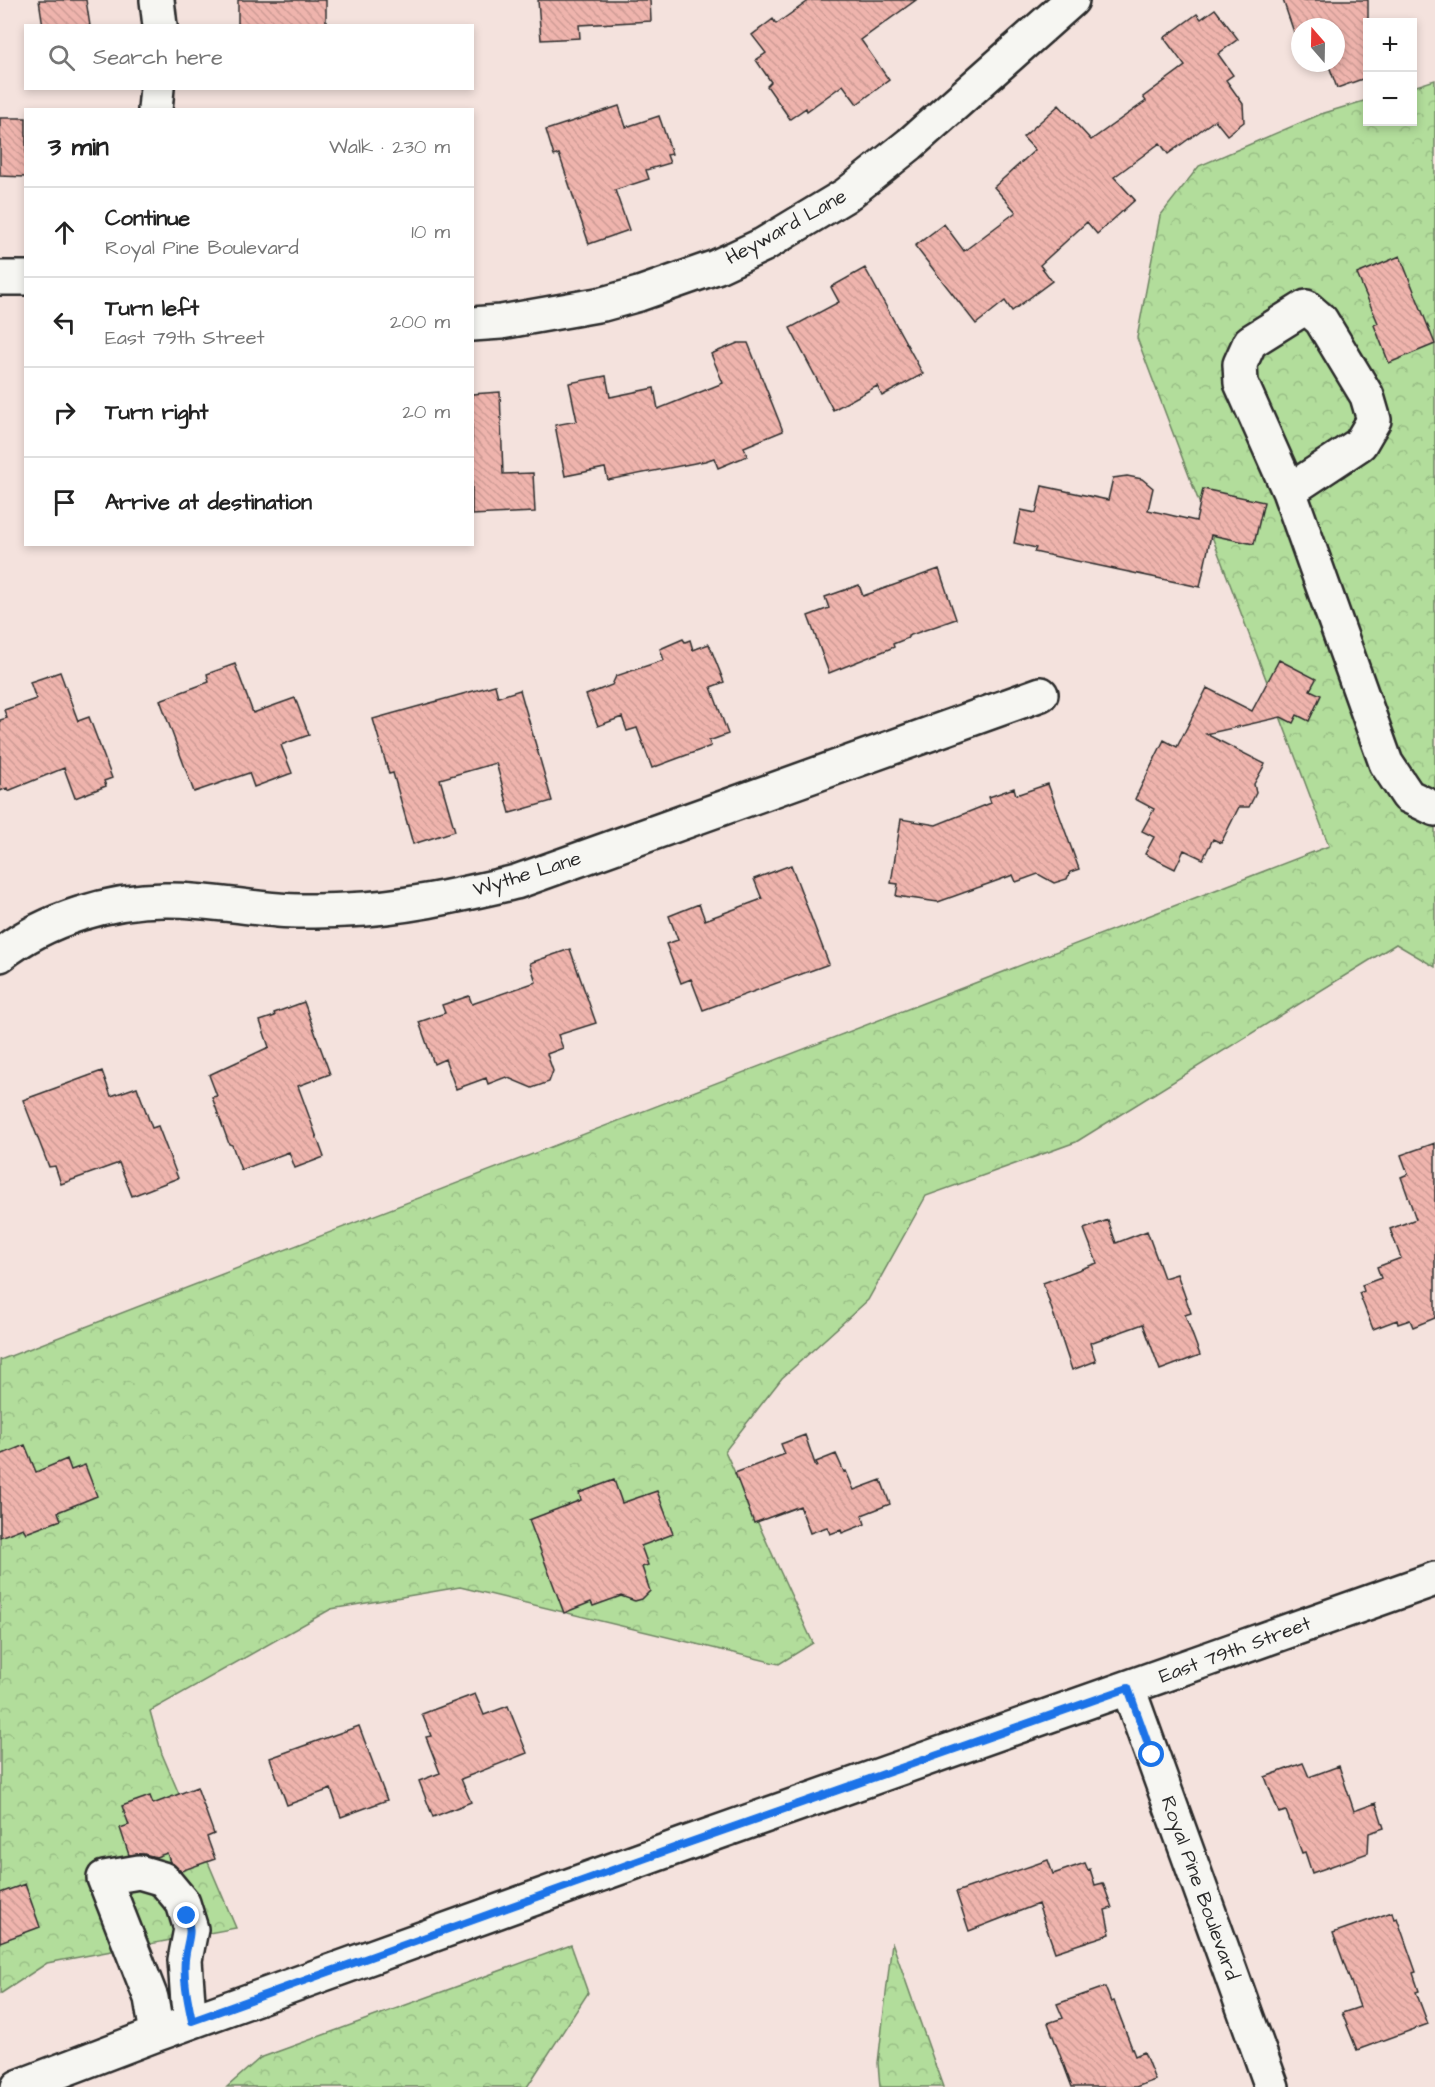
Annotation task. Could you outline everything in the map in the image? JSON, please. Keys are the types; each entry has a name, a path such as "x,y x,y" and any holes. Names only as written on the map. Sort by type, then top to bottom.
{"street":[{"path":"158,0 160,24"},
{"name":"Heyward Lane","path":"474,324 501,322 603,304 716,267 763,245 846,195 901,151 1072,0"},
{"path":"155,108 157,90"},
{"path":"0,278 24,278"},
{"path":"1289,491 1360,444 1374,420 1367,396 1321,320 1306,307 1250,342 1240,364 1240,383 1289,491 1386,763 1408,796 1435,809"},
{"name":"Wythe Lane","path":"0,955 24,939 58,922 93,910 128,902 173,900 281,910 348,910 415,904 516,882 1041,694"},
{"name":"East 79th Street","path":"18,2087 192,2021 696,1840 1435,1579"},
{"name":"Royal Pine Boulevard","path":"1128,1688 1272,2087"},
{"path":"157,2034 151,1998 104,1878 139,1872 163,1879 183,1903 191,1929 185,1960 188,2002 192,2021"}],"green space":[{"path":"1435,80 1435,967 1396,944 1076,1142 926,1196 868,1300 782,1378 725,1451 813,1643 779,1664 460,1587 331,1609 150,1711 162,1754 236,1928 47,1963 0,1994 0,1360 1329,846 1137,338 1160,216 1199,166 1321,114 1363,101 1363,126 1417,126 1417,86"},
{"path":"892,1942 943,2087 880,2087 878,2063"},
{"path":"571,1945 588,1993 527,2087 227,2087 260,2058"}],"building":[{"path":"39,0 86,0 90,24 43,24"},
{"path":"238,0 326,0 326,24 238,24"},
{"path":"538,0 650,0 651,21 579,25 580,38 541,40"},
{"path":"810,0 916,0 861,40 889,80 857,104 843,85 807,111 806,108 790,119 767,86 771,82 756,60 766,53 752,35 773,19 776,24"},
{"path":"1283,0 1368,0 1368,18 1363,18 1363,79 1337,88 1331,72 1345,72 1345,18 1291,18 1291,23"},
{"path":"1215,9 1238,39 1218,54 1233,75 1226,80 1243,104 1244,122 1227,135 1215,120 1168,154 1160,143 1114,177 1135,200 1097,234 1087,222 1040,265 1052,281 1012,311 1005,301 976,324 915,246 944,224 964,251 1016,212 994,187 1035,150 1023,137 1059,105 1091,140 1146,101 1143,97 1185,66 1164,38 1197,14 1201,19"},
{"path":"619,106 626,127 659,116 672,154 667,155 670,163 646,170 649,179 615,190 629,230 589,244 559,154 554,156 546,130"},
{"path":"0,118 24,118 24,177 0,176"},
{"path":"1400,256 1435,344 1389,363 1374,325 1378,323 1357,274"},
{"path":"865,268 923,374 882,396 877,386 833,410 790,328 839,302 831,287"},
{"path":"738,343 748,343 783,431 744,447 747,456 718,468 714,458 608,480 605,468 565,476 555,425 577,421 569,383 606,376 610,397 654,388 658,409 723,383 711,354"},
{"path":"500,392 503,474 533,473 535,512 474,515 474,394"},
{"path":"1127,476 1142,479 1153,488 1148,510 1196,521 1203,489 1264,502 1254,544 1211,535 1200,587 1034,552 1036,548 1014,543 1021,510 1036,513 1042,486 1108,500 1113,478"},
{"path":"939,569 956,619 908,636 893,644 894,647 829,673 808,616 829,608 825,597 859,585 863,596"},
{"path":"683,639 685,642 690,640 693,650 709,644 724,682 711,687 728,734 709,741 711,746 652,768 637,728 627,731 622,717 598,726 586,695 612,685 616,676 664,660 660,649"},
{"path":"1279,660 1316,679 1310,690 1321,695 1309,721 1297,715 1293,723 1281,717 1206,734 1265,764 1254,784 1256,793 1249,807 1239,807 1221,843 1213,839 1203,859 1184,850 1175,869 1145,854 1154,837 1142,831 1154,809 1135,799 1164,740 1177,747 1207,688 1252,711"},
{"path":"235,664 253,713 295,698 309,735 281,745 292,773 254,787 249,773 194,792 160,700 209,682 207,674"},
{"path":"60,672 78,721 89,717 112,778 104,781 106,786 75,798 64,768 8,791 7,788 0,791 0,720 7,718 4,710 36,699 30,682"},
{"path":"495,685 498,697 520,690 552,801 510,813 496,763 440,779 455,831 413,844 393,773 389,774 373,719"},
{"path":"1048,784 1079,869 1070,872 1067,879 1054,883 1038,874 1016,882 1013,875 938,902 896,896 898,884 891,883 901,819 936,825 991,803 989,797 1014,788 1016,795"},
{"path":"791,865 829,964 703,1010 691,979 681,983 666,944 678,940 669,916 699,904 705,920 762,899 754,879"},
{"path":"570,949 596,1023 558,1035 563,1048 547,1054 553,1071 549,1082 532,1088 506,1077 488,1084 486,1078 456,1089 445,1059 434,1064 419,1022 445,1013 442,1005 469,996 472,1004 536,982 530,963"},
{"path":"304,1002 330,1074 298,1086 324,1157 295,1168 289,1152 241,1170 212,1097 217,1096 209,1075 269,1047 260,1021"},
{"path":"102,1071 111,1096 137,1087 152,1128 158,1126 178,1178 132,1196 119,1163 61,1184 55,1166 49,1167 23,1100"},
{"path":"1435,1143 1435,1318 1413,1327 1410,1320 1398,1324 1397,1320 1373,1329 1359,1293 1364,1291 1362,1285 1381,1278 1377,1267 1401,1258 1390,1229 1416,1219 1401,1177 1408,1174 1401,1155"},
{"path":"1108,1220 1116,1243 1147,1231 1164,1278 1177,1274 1191,1313 1185,1315 1200,1355 1160,1370 1143,1324 1090,1343 1096,1361 1072,1370 1043,1283 1097,1263 1084,1229"},
{"path":"805,1435 816,1467 818,1466 816,1462 836,1454 854,1490 881,1480 890,1504 862,1515 865,1524 842,1533 841,1530 830,1534 827,1527 810,1533 800,1506 754,1523 735,1473 785,1454 781,1444"},
{"path":"25,1445 36,1472 67,1459 71,1470 85,1465 97,1496 58,1512 61,1520 26,1533 23,1528 0,1537 0,1455"},
{"path":"614,1480 622,1503 657,1491 673,1534 641,1546 648,1565 642,1567 650,1591 642,1599 635,1601 621,1596 593,1606 591,1602 564,1613 529,1520 581,1500 579,1493"},
{"path":"475,1694 484,1715 508,1706 527,1753 461,1779 471,1802 433,1817 419,1781 440,1773 426,1737 431,1736 422,1714"},
{"path":"359,1726 387,1800 341,1817 331,1789 287,1805 270,1758"},
{"path":"1303,1763 1309,1777 1339,1766 1354,1811 1376,1803 1384,1828 1369,1833 1368,1853 1312,1873 1286,1811 1279,1813 1265,1777"},
{"path":"197,1787 214,1834 207,1837 215,1859 181,1871 170,1862 167,1853 156,1857 144,1854 129,1855 120,1828 129,1825 122,1806 150,1796 153,1804"},
{"path":"1048,1860 1053,1874 1085,1863 1088,1870 1090,1869 1095,1885 1103,1883 1112,1908 1105,1910 1110,1934 1055,1952 1038,1904 969,1931 956,1892"},
{"path":"25,1884 40,1927 0,1942 0,1893"},
{"path":"1392,1912 1394,1919 1397,1918 1416,1972 1413,1973 1419,1991 1416,1992 1428,2024 1357,2050 1342,2013 1360,2007 1333,1933"},
{"path":"1105,1987 1111,2002 1114,2001 1135,2056 1144,2052 1155,2080 1136,2087 1072,2087 1048,2023 1063,2018 1057,2004"}],"route":[{"path":"187,1916 191,1929 185,1960 188,2002 192,2021 1128,1688 1152,1755"}]}
